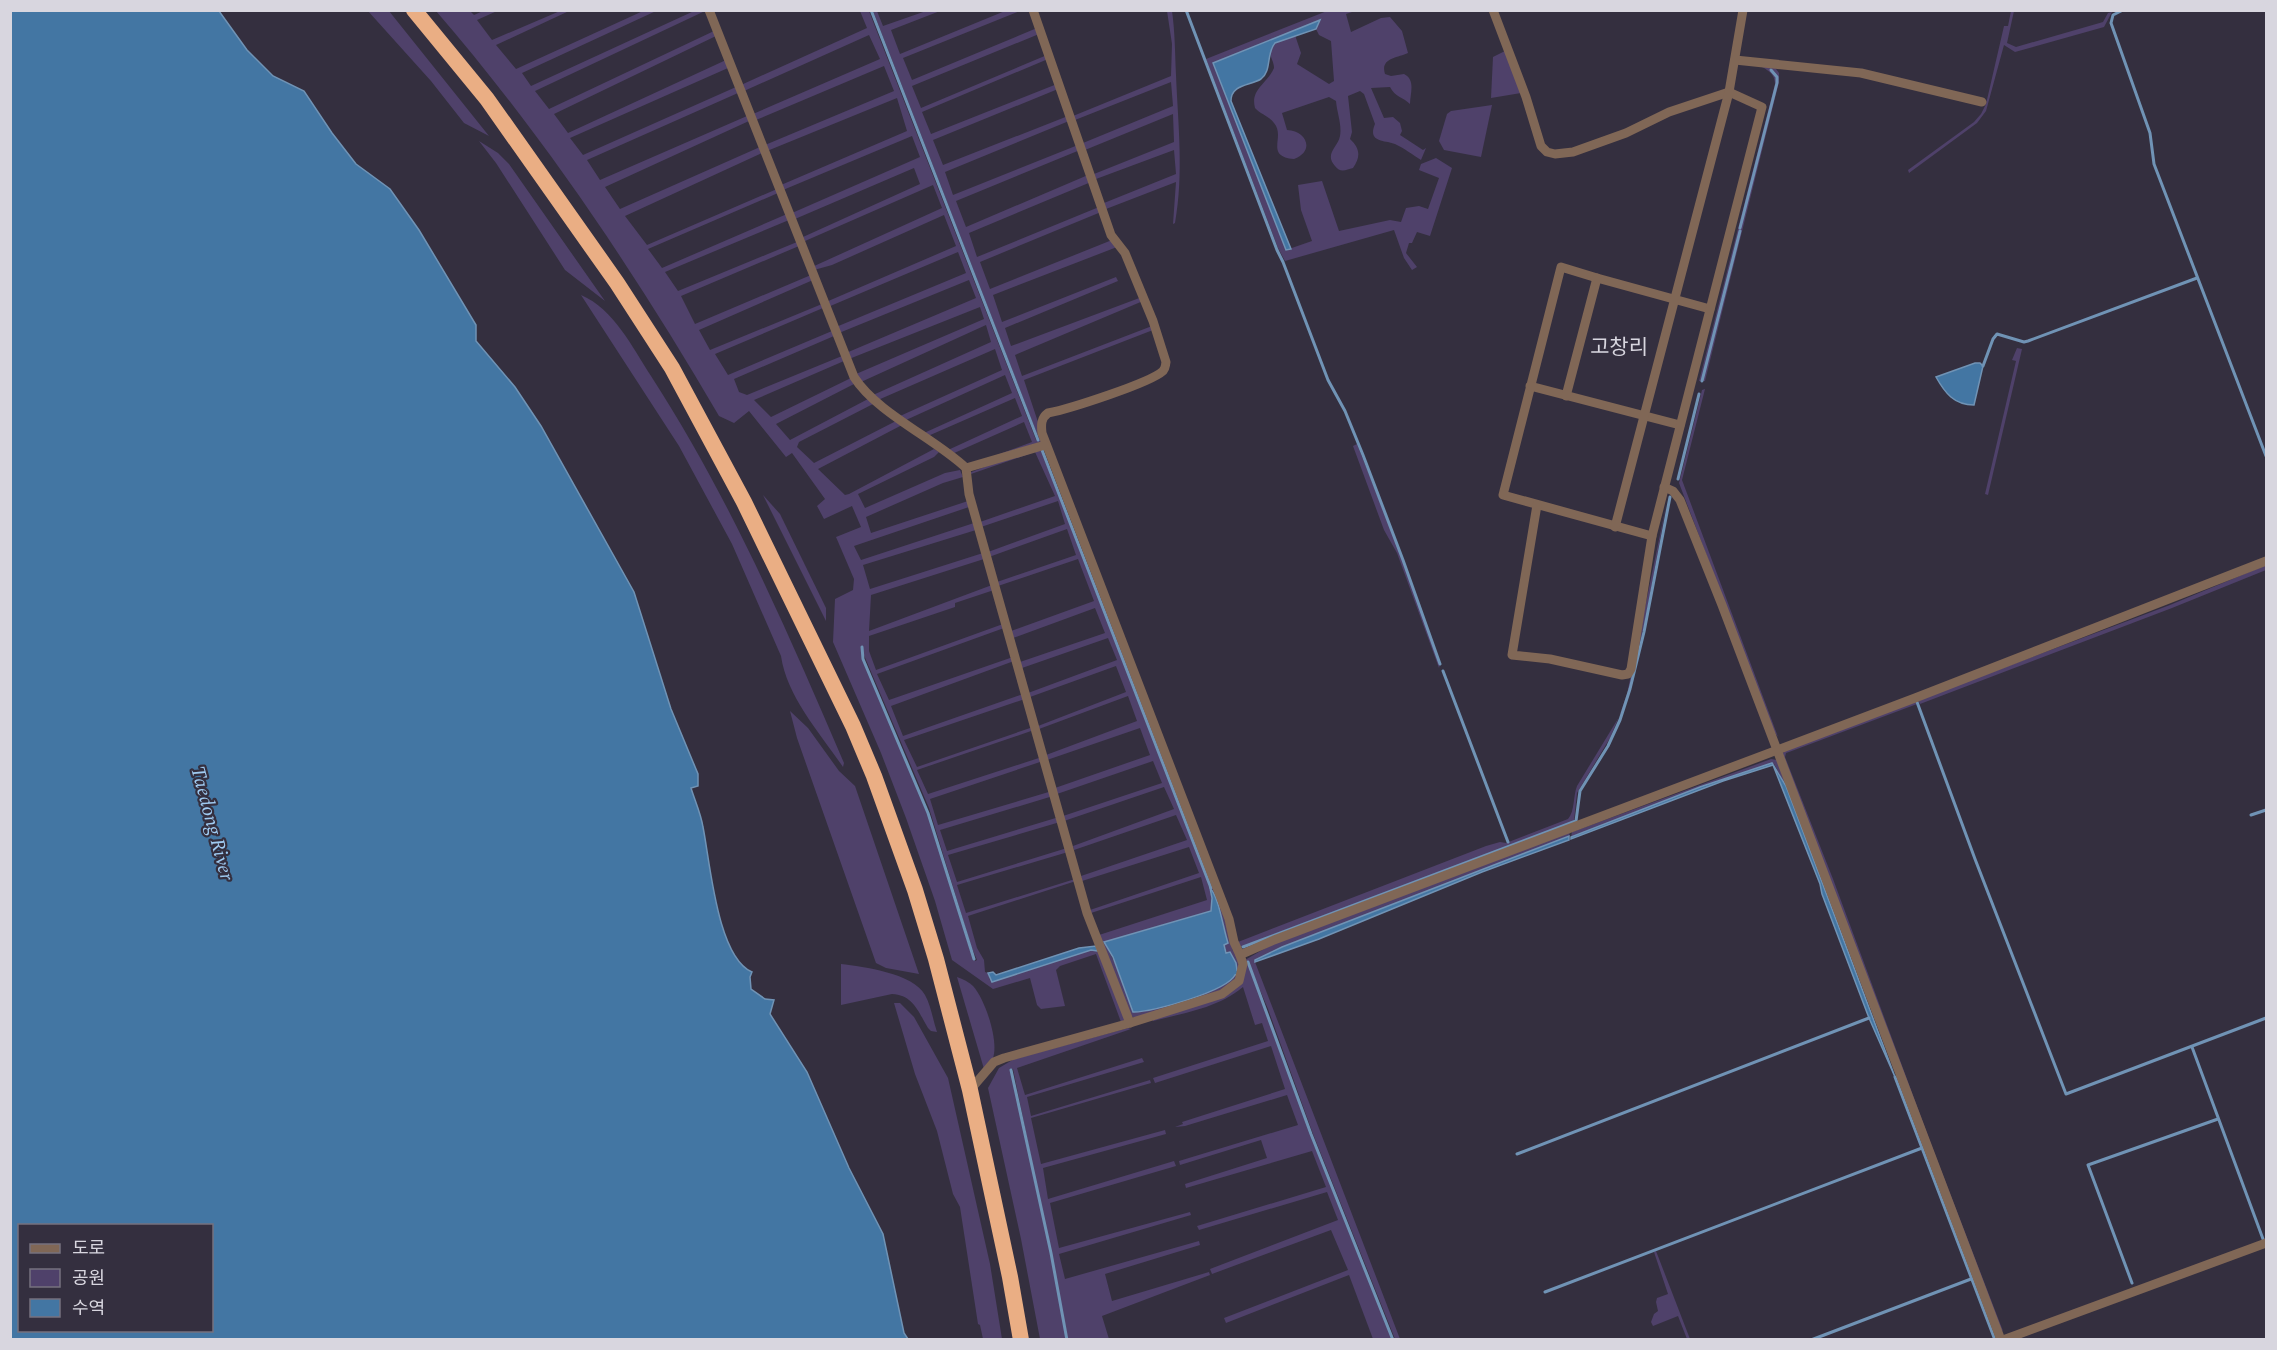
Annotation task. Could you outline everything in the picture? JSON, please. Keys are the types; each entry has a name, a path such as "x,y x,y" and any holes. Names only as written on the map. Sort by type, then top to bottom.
{"highway":[{"path":"414,10 487,99 617,283 672,368 744,502 854,726 915,890 933,949 970,1090 1010,1277 1021,1340"}],"street":[{"path":"709,10 854,377 862,388 883,406 966,468 969,494 1087,913 1131,1023"},
{"path":"970,1090 994,1062 1222,994 1239,981 1242,972 1240,955 1225,909 1045,445 1041,425 1044,416 1048,413 1118,391 1156,375 1162,372 1166,362 1153,321 1125,253 1112,236 1033,10"},
{"path":"1493,10 1526,97 1541,146 1547,152 1563,154 1573,152 1626,134 1669,112 1729,92 1762,107 1652,536 1628,674 1622,675 1550,660 1512,655 1537,505"},
{"path":"1615,527 1642,416 1729,92 1743,10"},
{"path":"1735,60 1861,73 1982,102"},
{"path":"1652,536 1503,495 1530,386 1561,267 1710,309"},
{"path":"1566,396 1597,278"},
{"path":"1530,386 1680,425"},
{"path":"966,468 1045,445"},
{"path":"1664,488 1673,491 1680,500 2002,1340 2266,1243"},
{"path":"1240,955 1371,902 1579,826 2266,561"}],"green space":[{"path":"368,11 389,11 489,136 464,123 431,81"},
{"path":"436,11 470,11 474,15 483,11 497,11 477,20 492,40 560,11 569,11 496,45 516,69 643,11 656,11 522,73 531,86 694,11 705,11 535,91 549,109 714,31 716,36 554,114 568,133 726,60 728,68 570,138 583,155 736,87 738,93 587,160 600,180 747,116 749,121 605,187 620,209 760,147 762,153 625,216 647,245 777,189 778,193 648,249 662,268 787,214 789,220 665,272 678,291 797,242 799,246 681,296 695,324 811,275 813,280 699,330 710,350 822,304 823,308 715,354 728,375 832,331 834,336 734,379 739,392 747,395 842,356 844,361 754,400 771,417 851,378 854,384 776,424 790,440 868,399 873,404 799,442 797,447 814,463 896,421 902,425 818,469 845,495 934,449 939,452 934,457 858,494 865,508 945,473 960,470 963,477 943,483 866,517 871,533 968,501 969,507 854,546 861,560 974,523 976,530 863,565 870,589 983,553 984,559 871,595 869,631 992,585 994,590 955,603 955,607 869,636 869,651 876,670 1003,624 1004,628 877,674 889,700 1013,657 1014,661 891,706 903,736 1023,694 1025,699 904,740 917,767 1033,727 1034,730 917,770 928,794 1042,757 1043,761 930,799 938,825 1052,791 1053,796 940,830 947,851 1059,817 1060,822 948,855 957,882 1067,848 1068,852 957,885 966,913 1075,879 1076,881 968,916 977,948 984,960 985,972 988,973 990,980 1091,950 1098,951 1126,1019 1121,1022 1096,954 1060,966 1056,970 1065,1006 1041,1009 1037,1005 1030,978 993,989 952,960 935,901 906,818 881,753 833,642 835,599 853,590 854,579 836,537 861,527 852,506 824,519 817,506 825,499 792,453 786,457 749,411 734,423 719,416 655,310 587,207 476,58","holes":["863,646 863,653 929,808 977,960 975,961 928,813 863,660 861,650"]},
{"path":"860,11 869,11 1038,441 873,11 877,11 883,26 926,11 940,11 891,30 900,54 1005,11 1020,11 903,58 912,80 1037,28 1039,34 912,86 921,108 1047,55 1048,59 922,112 931,134 1057,84 1058,89 933,140 943,165 1068,116 1069,121 945,172 953,195 1078,145 1080,150 956,201 966,227 1088,175 1091,182 969,233 977,257 1099,207 1101,212 980,262 990,289 1112,240 1117,247 993,295 1002,322 1116,277 1118,281 1005,328 1011,346 1142,297 1143,301 1015,355 1022,376 1152,326 1153,330 1024,380 1039,425 1041,442 994,456 1032,442 1024,422 952,454 948,450 1022,416 1015,398 928,436 924,433 1012,393 1005,375 906,420 900,416 1002,370 995,349 878,400 873,395 991,342 986,325 861,382 856,374 984,319 980,307 849,359 846,353 976,298 969,280 839,333 836,327 966,273 958,252 828,307 826,302 956,246 944,215 832,265 814,270 812,267 942,208 933,185 805,241 803,237 920,184 914,168 795,219 792,213 920,157 912,136 783,190 781,185 907,131 897,98 767,151 765,145 894,91 884,66 756,120 753,114 880,59 869,35 744,91 741,85 867,28"},
{"path":"1167,11 1172,11 1174,27 1180,149 1178,205 1173,224 1176,182 1106,209 1104,203 1176,174 1174,150 1096,179 1094,174 1174,142 1173,114 1085,150 1083,143 1173,106 1171,82 1075,120 1073,116 1171,76 1172,44"},
{"path":"1327,11 1355,11 1346,14 1351,32 1381,18 1390,17 1402,31 1408,53 1390,59 1384,69 1385,74 1391,76 1404,74 1408,77 1412,87 1410,104 1394,93 1390,87 1371,88 1384,118 1393,117 1400,123 1402,131 1400,135 1423,150 1426,148 1421,160 1398,146 1375,138 1373,130 1375,124 1364,94 1360,91 1348,96 1352,132 1350,139 1358,153 1353,168 1341,170 1332,162 1331,154 1339,140 1340,127 1336,101 1329,97 1282,113 1287,130 1294,131 1304,138 1306,147 1301,155 1294,159 1280,154 1277,145 1277,128 1272,121 1255,108 1255,96 1274,68 1271,48 1279,40 1295,35 1301,53 1297,64 1329,84 1334,81 1331,41 1319,35 1316,29 1319,21 1213,63 1286,250 1312,241 1301,210 1298,185 1322,181 1339,231 1390,220 1401,222 1406,208 1419,206 1428,209 1439,178 1419,170 1421,164 1436,158 1452,168 1430,236 1417,232 1412,243 1409,243 1406,253 1417,267 1412,270 1404,258 1394,230 1285,261 1206,59"},
{"path":"2011,11 2014,11 2007,43 2016,47 2103,22 2108,13 2112,12 2104,27 2015,52 2004,45 1986,111 1977,123 1909,173 1908,170 1974,122 1981,114 1986,104 2004,26 2008,26"},
{"path":"1505,51 1521,93 1491,98 1493,57"},
{"path":"1755,63 1773,65 1779,73 1779,82 1705,381 1699,381 1775,84 1771,74"},
{"path":"1492,105 1481,157 1444,150 1439,141 1447,114 1451,111"},
{"path":"479,141 498,153 509,164 605,301 565,270 496,163"},
{"path":"581,295 593,301 613,319 680,422 756,565 844,763 843,767 797,700 784,671 781,656 732,544 679,446"},
{"path":"2017,348 2022,349 1988,495 1985,494 2016,361 2012,360"},
{"path":"1705,389 1682,480 1778,737 1773,730 1679,483 1702,390"},
{"path":"1357,444 1403,560 1440,664 1439,668 1397,553 1384,530 1353,446"},
{"path":"1041,450 1207,879 1212,898 1211,911 1104,942 1117,967 1149,1010 1203,994 1240,974 1225,989 1135,1018 1131,1016 1099,935 1207,900 1201,877 1091,913 1090,910 1199,873 1189,847 1082,881 1081,876 1187,840 1176,815 1074,850 1073,846 1174,809 1164,787 1064,821 1063,816 1162,783 1153,761 1057,794 1055,788 1150,755 1140,728 1047,760 1046,755 1137,721 1128,696 1039,729 1038,726 1126,692 1116,666 1030,697 1028,693 1117,660 1108,638 1022,668 1020,662 1105,633 1095,608 1013,638 1011,631 1094,601 1078,559 998,586 997,582 1076,555 1067,529 989,557 988,552 1065,524 1058,501 981,527 980,522 1055,496 1035,452 968,475 1010,457"},
{"path":"1043,451 1221,904 1233,951 1236,951 1241,969 1237,970 1237,965 1230,952 1227,953 1224,945 1228,943 1214,894"},
{"path":"763,495 780,514 826,608 826,621"},
{"path":"1667,501 1645,622 1627,698 1619,716 1627,694"},
{"path":"2266,565 2266,570 2172,608 1920,704 1918,700 2170,605"},
{"path":"1915,702 1917,704 1786,753 1785,757 2003,1331 1999,1328 1782,755 1785,749"},
{"path":"790,711 808,728 839,771 855,786 919,974 886,968 876,963 797,738"},
{"path":"1619,717 1610,738 1577,793 1574,821 1241,947 1238,942 1486,846 1500,842 1506,843 1568,819 1572,812 1577,786"},
{"path":"1771,759 1777,760 1995,1335 1786,786 1774,764 1700,787 1571,837 1572,832"},
{"path":"1570,832 1569,836 1282,947 1255,962 1400,1339 1395,1339 1313,1134 1268,1009 1248,962 1311,1135 1393,1339 1373,1339 1349,1275 1226,1323 1224,1318 1348,1270 1331,1230 1212,1274 1210,1269 1338,1220 1327,1192 1199,1230 1197,1226 1326,1187 1312,1151 1186,1188 1185,1184 1267,1158 1261,1140 1180,1165 1179,1161 1298,1125 1287,1095 1175,1127 1183,1124 1182,1122 1285,1089 1271,1046 1155,1083 1153,1078 1268,1041 1262,1023 1255,1025 1243,987 1212,1005 1153,1021 1152,1019 1230,993 1245,960 1271,945"},
{"path":"841,964 887,972 919,987 927,999 937,1032 931,1031 910,1001 899,995 892,994 841,1005"},
{"path":"957,977 973,986 978,992 990,1020 994,1051 993,1058 984,1069"},
{"path":"894,1003 900,1003 914,1017 948,1078 990,1264 1002,1339 983,1339 978,1324 960,1207 953,1194 937,1131 915,1074"},
{"path":"1128,1028 1131,1029 1017,1068 1025,1095 1142,1058 1144,1062 1027,1097 1031,1116 1150,1080 1151,1083 1031,1118 1041,1164 1165,1130 1166,1134 1043,1168 1048,1199 1174,1161 1176,1166 1050,1203 1059,1248 1190,1212 1191,1215 1059,1254 1065,1279 1199,1241 1200,1245 1105,1274 1112,1301 1209,1272 1210,1275 1102,1316 1109,1339 1068,1339 1056,1282 1067,1339 1040,1339 988,1088 999,1068 1014,1059","holes":["1010,1069 1013,1069 1045,1226"]},
{"path":"1656,1251 1690,1339 1687,1339 1678,1316 1653,1326 1651,1322 1658,1311 1657,1298 1668,1294 1654,1252"}],"water":[{"name":"Taedong River","path":"10,11 219,11 247,50 273,76 304,91 356,164 390,189 419,230 476,325 476,341 515,387 541,426 634,592 671,709 698,774 698,786 691,788 702,822 712,884 723,928 740,963 752,972 751,989 765,999 774,1000 770,1014 807,1072 849,1168 883,1234 904,1333 908,1339 11,1339"},
{"path":"1320,20 1316,29 1275,43 1264,76 1234,91 1231,101 1291,249 1286,250 1213,63"},
{"path":"1975,363 1983,366 1974,405 1961,403 1947,393 1936,377"},
{"path":"1772,763 1786,786 1895,1077 1869,1018 1773,765 1723,781 1571,839 1571,837 1700,787"},
{"path":"1569,836 1569,840 1255,962 1282,947"},
{"path":"1210,888 1218,905 1228,943 1224,945 1226,953 1230,952 1237,970 1241,969 1240,974 1235,975 1218,988 1188,1000 1133,1012 1113,957 1104,942 1211,911"},
{"path":"1096,946 1098,951 1091,950 992,982 988,973 993,972 996,975 1079,948"}],"waterway":[{"path":"871,10 1038,440"},
{"path":"1186,10 1328,380 1345,411 1363,455 1440,664"},
{"path":"2123,10 2113,15 2111,23 2150,133 2154,164 2266,456"},
{"path":"1740,228 1777,83 1777,77 1771,70"},
{"path":"1702,381 1740,231"},
{"path":"1983,366 1997,334 2024,342 2028,341 2197,278"},
{"path":"1678,479 1699,394"},
{"path":"1042,450 1211,888"},
{"path":"1243,947 1576,821 1580,791 1608,746 1620,720 1630,689 1644,632 1670,497"},
{"path":"862,647 863,659 928,813 974,959"},
{"path":"1443,671 1508,842"},
{"path":"1917,702 2066,1094 2266,1018"},
{"path":"2251,815 2266,810"},
{"path":"1248,962 1311,1134 1393,1340"},
{"path":"1517,1154 1869,1018"},
{"path":"2192,1047 2263,1239"},
{"path":"1011,1070 1051,1253 1067,1340"},
{"path":"1895,1077 1995,1340"},
{"path":"2132,1283 2088,1165 2218,1119"},
{"path":"1545,1292 1922,1148"},
{"path":"1811,1340 1971,1279"}],"district":[{"name":"고창리","path":"1619,347"}]}
